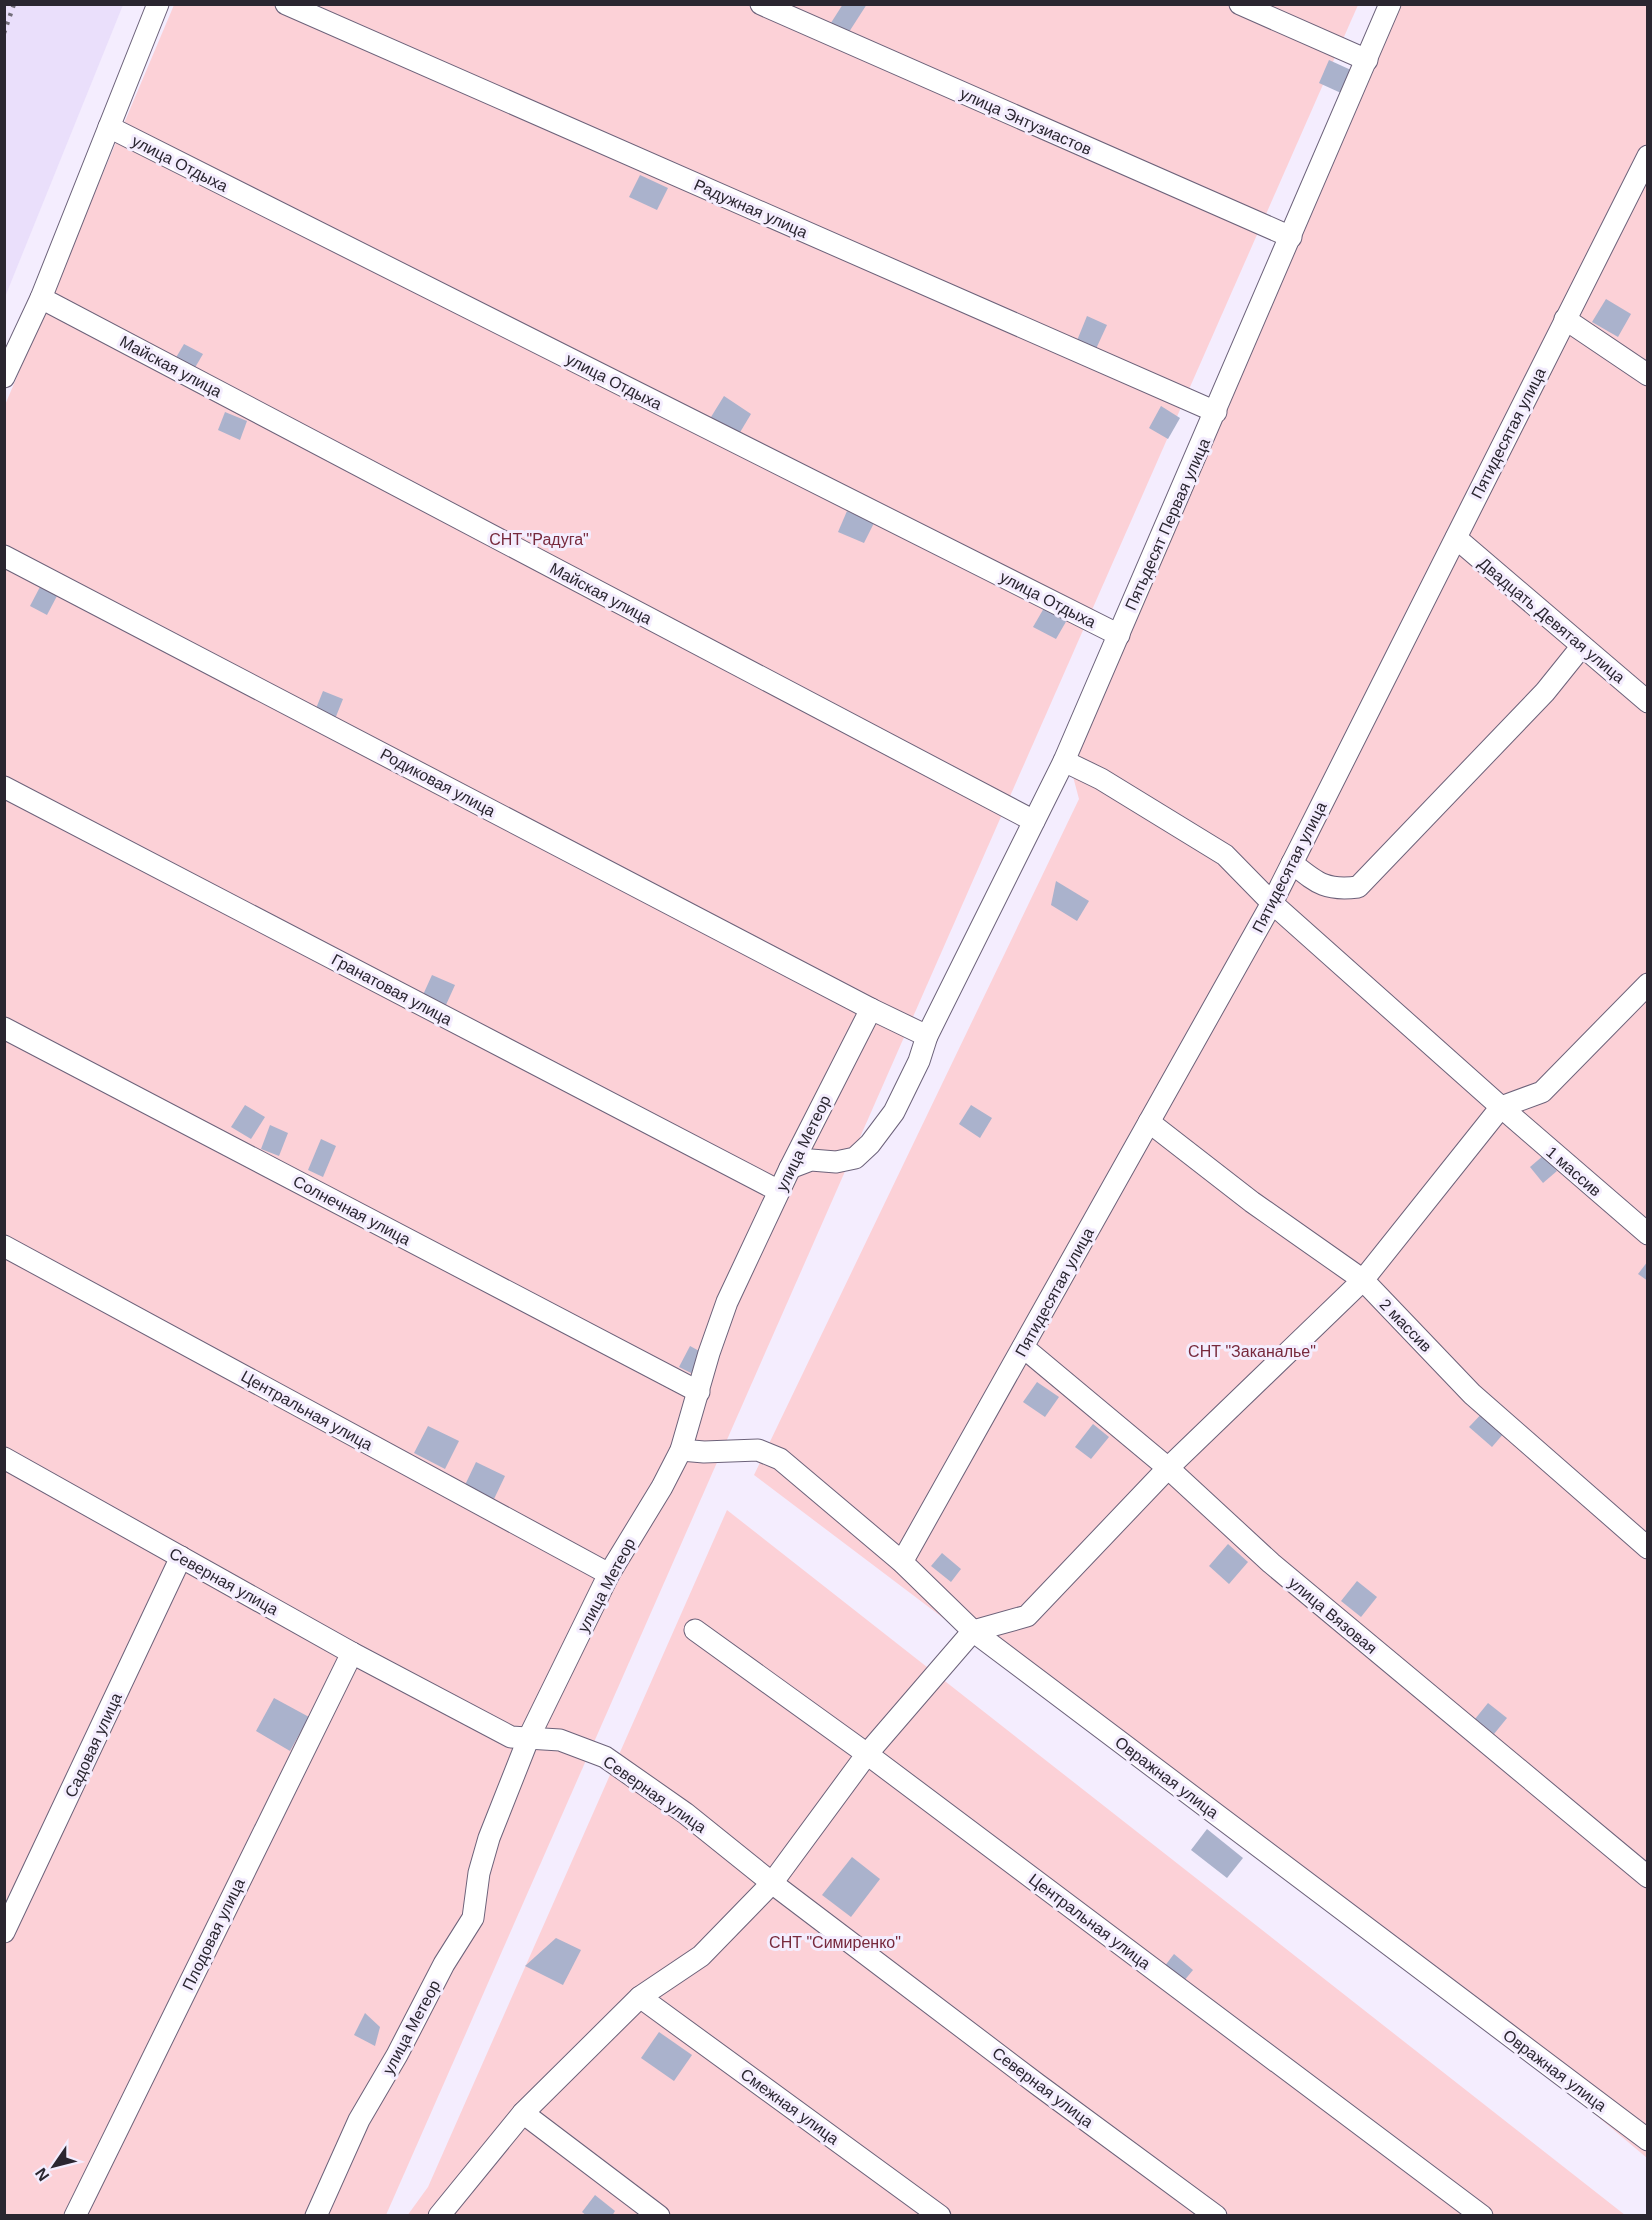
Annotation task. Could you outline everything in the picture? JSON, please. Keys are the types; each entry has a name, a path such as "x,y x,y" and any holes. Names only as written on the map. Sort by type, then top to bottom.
{"street":[{"path":"4,377 41,297 158,4"},
{"name":"Радужная улица","path":"286,4 1216,412"},
{"name":"улица Энтузиастов","path":"761,4 1291,237"},
{"path":"1239,4 1367,60"},
{"name":"Пятьдесят Первая улица","path":"790,1168 811,1160 836,1162 855,1158 870,1144 894,1112 919,1061 927,1036 1064,761 1390,4"},
{"name":"улица Отдыха","path":"109,127 1119,635"},
{"name":"Пятидесятая улица","path":"902,1562 1272,903 1647,156"},
{"name":"Майская улица","path":"41,297 1034,822"},
{"path":"1565,319 1647,375"},
{"name":"Двадцать Девятая улица","path":"1456,538 1647,702"},
{"name":"Родиковая улица","path":"4,556 871,1009"},
{"path":"1292,863 1313,880 1336,890 1358,887 1545,692 1582,645"},
{"name":"1 массив","path":"1064,761 1101,779 1225,855 1272,903 1647,1234"},
{"name":"Гранатовая улица","path":"4,787 779,1191"},
{"path":"439,2216 523,2113 640,1997 701,1956 772,1883 867,1754 973,1631 1027,1616 1168,1468 1363,1280 1501,1107 1542,1092 1647,984"},
{"path":"871,1009 927,1036"},
{"name":"улица Метеор","path":"316,2216 359,2120 397,2055 444,1964 473,1918 479,1873 489,1838 529,1737 609,1574 662,1487 681,1450 709,1353 727,1302 790,1168 871,1009"},
{"name":"Солнечная улица","path":"4,1028 699,1392"},
{"name":"2 массив","path":"1149,1122 1252,1202 1363,1280 1472,1394 1647,1548"},
{"name":"Центральная улица","path":"4,1246 609,1574"},
{"name":"улица Вязовая","path":"1023,1347 1168,1468 1271,1563 1647,1876"},
{"name":"Овражная улица","path":"681,1450 704,1452 759,1450 780,1459 902,1562 973,1631 1647,2140"},
{"name":"Северная улица","path":"6,1463 181,1557 352,1653 511,1737 560,1740 605,1757 685,1813 772,1883 1216,2216"},
{"name":"Садовая улица","path":"4,1932 181,1557"},
{"name":"Центральная улица","path":"695,1630 867,1754 1482,2216"},
{"name":"Плодовая улица","path":"75,2216 352,1653"},
{"name":"Смежная улица","path":"640,1997 940,2216"},
{"path":"523,2113 659,2216"}],"shaded area":[{"path":"4,5 123,5 5,297"}],"green space":[{"name":"СНТ \"Радуга\"","path":"174,5 1358,5 386,2215 5,2216 5,405"},
{"name":"СНТ \"Заканалье\"","path":"1389,5 1647,5 1647,2158 1552,2078 754,1475 1079,799 1063,739"},
{"name":"СНТ \"Симиренко\"","path":"727,1510 1625,2215 407,2216 428,2187"}],"building":[{"path":"843,4 867,4 849,32 829,26"},
{"path":"1329,60 1351,70 1341,93 1319,83"},
{"path":"640,175 668,188 657,210 629,197"},
{"path":"1606,299 1631,314 1618,337 1592,322"},
{"path":"1087,316 1107,325 1095,351 1076,343"},
{"path":"184,344 203,354 193,371 174,361"},
{"path":"724,396 751,414 739,434 711,417"},
{"path":"1161,406 1180,418 1168,439 1149,428"},
{"path":"225,412 247,421 240,440 218,430"},
{"path":"847,511 874,523 864,543 838,532"},
{"path":"41,585 58,594 47,615 30,606"},
{"path":"1044,608 1067,620 1056,639 1033,627"},
{"path":"323,691 343,699 335,719 315,711"},
{"path":"1056,881 1089,901 1077,921 1051,905"},
{"path":"432,975 455,985 445,1007 422,997"},
{"path":"245,1105 265,1117 251,1139 231,1127"},
{"path":"971,1105 992,1118 980,1138 959,1124"},
{"path":"270,1125 288,1133 279,1156 261,1149"},
{"path":"321,1139 336,1146 323,1177 308,1170"},
{"path":"1544,1155 1557,1171 1543,1183 1530,1167"},
{"path":"1648,1261 1648,1281 1638,1274"},
{"path":"690,1346 703,1353 693,1374 679,1367"},
{"path":"1037,1382 1059,1397 1045,1417 1023,1402"},
{"path":"1488,1407 1510,1426 1492,1447 1469,1427"},
{"path":"1093,1424 1109,1437 1091,1459 1075,1447"},
{"path":"428,1426 459,1441 445,1469 414,1453"},
{"path":"476,1462 505,1476 494,1499 465,1485"},
{"path":"1228,1544 1248,1562 1229,1584 1209,1566"},
{"path":"942,1553 961,1569 951,1582 931,1566"},
{"path":"1357,1581 1377,1597 1361,1617 1341,1601"},
{"path":"274,1698 309,1717 290,1751 256,1731"},
{"path":"1488,1703 1507,1718 1494,1734 1475,1719"},
{"path":"1207,1829 1243,1858 1227,1878 1191,1850"},
{"path":"852,1857 880,1879 851,1917 822,1895"},
{"path":"556,1938 581,1950 563,1985 525,1966"},
{"path":"1174,1954 1193,1970 1183,1982 1164,1967"},
{"path":"365,2013 380,2027 375,2046 354,2035"},
{"path":"659,2032 692,2055 674,2081 641,2058"},
{"path":"595,2195 615,2211 612,2216 587,2216 582,2212"}],"railway":[{"path":"4,33 14,4"}]}
